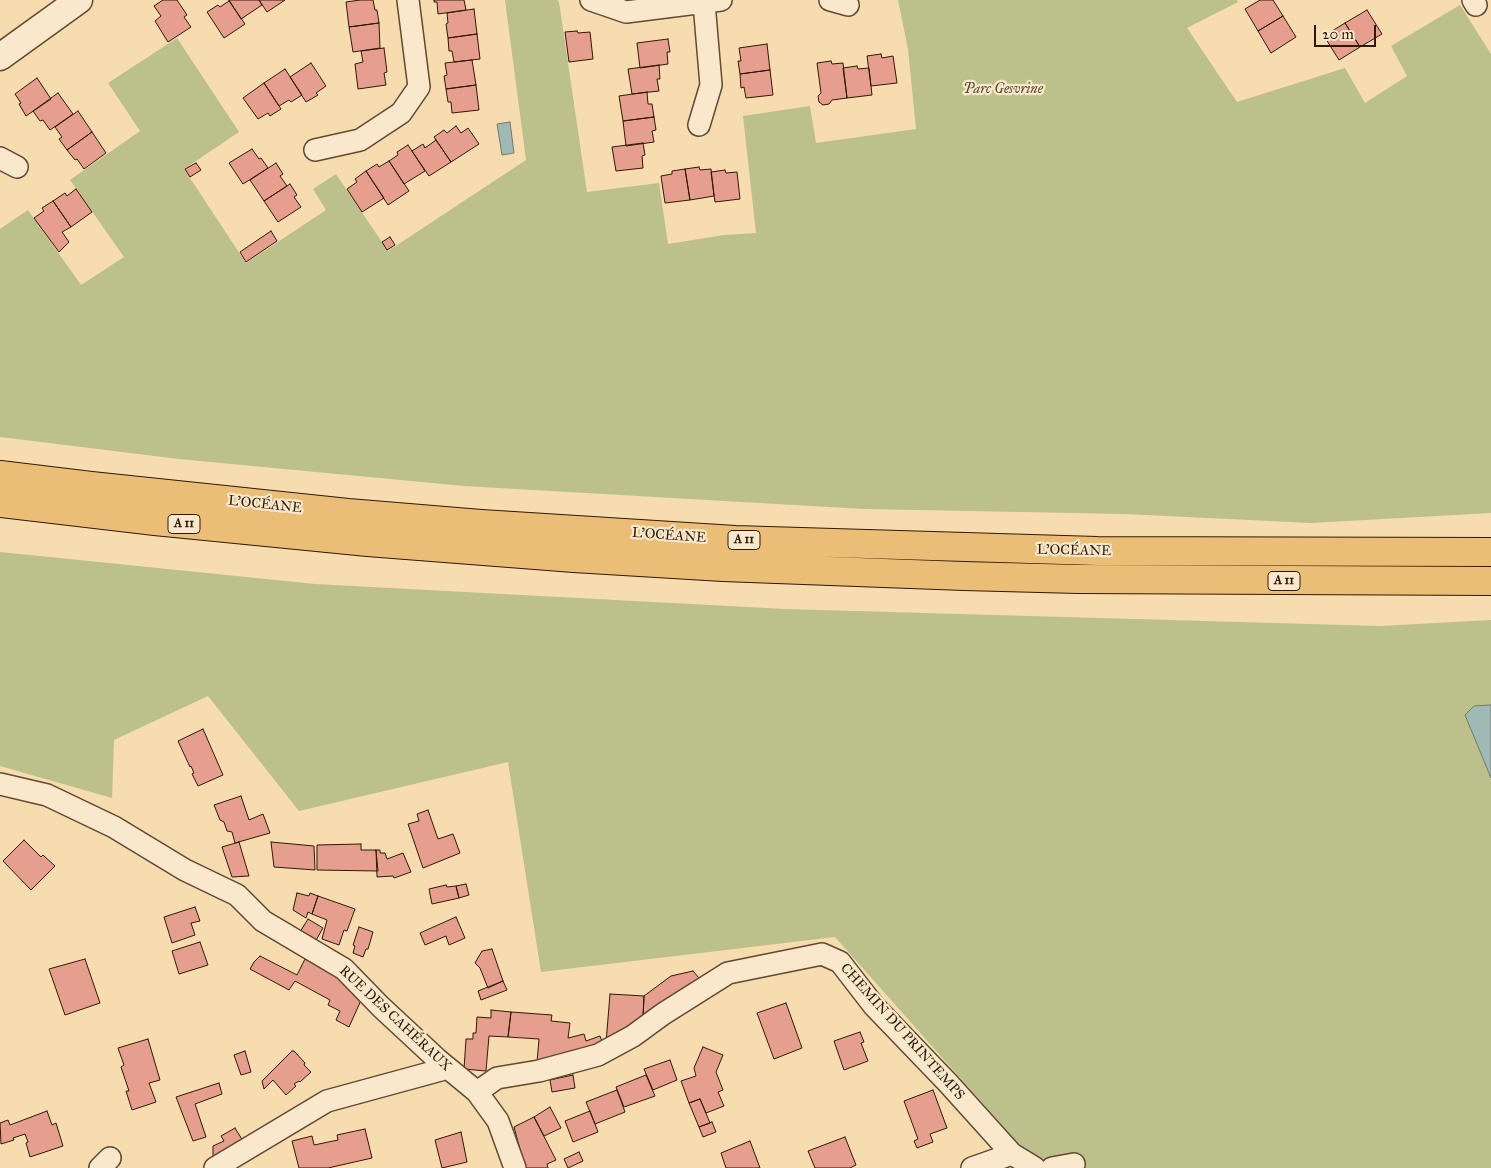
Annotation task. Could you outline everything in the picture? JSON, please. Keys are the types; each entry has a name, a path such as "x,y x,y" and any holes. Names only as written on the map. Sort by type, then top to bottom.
{"highway":[{"name":"L’OCÉANE","path":"0,475 348,513 735,540 1097,551 1491,552"},
{"name":"L’OCÉANE","path":"0,503 164,522 368,542 723,567 1078,579 1491,581"}],"street":[{"path":"0,57 79,0"},
{"path":"315,150 360,140 401,113 419,87 408,0"},
{"path":"591,0 626,12 713,1 711,85 699,125"},
{"name":"RUE DES CAHÉRAUX","path":"0,784 46,795 114,827 184,870 237,895 263,921 344,969 382,1007 477,1092 498,1121 515,1168"},
{"name":"CHEMIN DU PRINTEMPS","path":"477,1092 497,1078 539,1071 598,1055 633,1036 663,1014 728,973 822,954 840,962 874,1006 948,1083 1012,1154 1035,1168"},
{"path":"215,1168 327,1101 448,1068"},
{"path":"972,1168 1012,1154"},
{"path":"1052,1168 1074,1164"}],"green space":[{"name":"Parc Gesvrine","path":"505,0 557,0 559,2 587,192 659,183 668,244 724,235 756,233 743,116 810,106 816,143 916,129 908,49 898,0 1237,0 1238,2 1187,28 1237,102 1345,68 1365,103 1407,76 1391,46 1460,5 1491,54 1491,513 1311,523 1125,514 864,509 464,486 179,459 0,437 0,229 28,210 81,285 124,257 70,180 140,131 108,83 177,38 239,132 184,169 246,263 326,210 313,189 336,174 388,251 526,160"},
{"path":"0,552 315,584 785,609 1380,626 1491,620 1491,1168 1030,1168 1024,1150 835,937 541,972 508,762 299,811 208,696 114,740 112,798 0,766"}],"water":[{"path":"510,122 514,153 502,155 497,124"},
{"path":"1491,705 1491,778 1465,715 1474,706"}],"building":[{"path":"163,0 177,0 187,15 184,17 191,27 168,42 155,21 161,16 154,6"},
{"path":"229,0 259,0 262,5 241,19"},
{"path":"259,0 285,0 267,12"},
{"path":"373,0 379,23 349,27 346,2"},
{"path":"434,0 464,0 466,10 438,14 437,2 434,2"},
{"path":"1260,0 1273,0 1283,16 1258,31 1245,9"},
{"path":"229,1 245,24 224,38 207,12"},
{"path":"474,9 477,34 448,38 447,13"},
{"path":"1367,10 1382,34 1360,47 1345,23"},
{"path":"1283,16 1296,37 1271,53 1258,31"},
{"path":"379,23 380,48 353,52 349,27"},
{"path":"1345,23 1360,47 1339,60 1324,36"},
{"path":"577,31 578,33 590,32 593,59 569,62 565,32"},
{"path":"477,34 480,59 454,62 452,51 449,51 448,38"},
{"path":"668,39 670,52 667,52 668,64 640,68 637,43"},
{"path":"767,44 770,70 740,74 739,48"},
{"path":"384,48 387,72 384,73 386,85 358,89 355,64 363,62 361,51"},
{"path":"881,54 882,58 893,56 897,83 871,86 867,56"},
{"path":"472,60 476,85 446,89 444,76 447,75 445,63"},
{"path":"831,61 832,64 843,63 847,98 832,100 829,104 823,105 819,102 818,96 821,93 817,63"},
{"path":"311,63 326,86 316,93 318,95 306,102 290,77"},
{"path":"659,65 660,79 657,79 659,91 632,94 628,69"},
{"path":"857,66 858,69 869,68 872,95 847,98 843,68"},
{"path":"285,69 302,95 291,102 289,100 279,106 264,83"},
{"path":"770,70 773,95 746,98 744,87 741,88 740,74"},
{"path":"37,78 51,99 26,116 15,94"},
{"path":"264,83 281,109 270,116 268,113 258,119 243,98"},
{"path":"476,85 479,110 452,113 451,102 448,102 446,89"},
{"path":"647,92 648,104 652,104 654,117 623,121 619,96"},
{"path":"58,93 73,114 50,130 33,111"},
{"path":"78,111 92,132 67,150 59,139 62,137 55,127"},
{"path":"654,117 656,130 652,131 654,142 626,146 623,121"},
{"path":"456,126 461,133 468,128 479,144 451,162 434,137 444,130 447,133"},
{"path":"92,132 106,153 84,169 67,150"},
{"path":"436,140 451,162 429,176 412,151 423,144 425,148"},
{"path":"643,143 645,155 642,156 643,168 616,171 612,147"},
{"path":"408,145 425,171 404,184 389,161 398,155 397,152"},
{"path":"252,149 268,168 243,184 229,163"},
{"path":"389,161 409,191 388,205 366,171 377,164 379,167"},
{"path":"196,163 201,170 190,177 185,169"},
{"path":"276,163 283,174 280,176 287,186 264,201 250,180"},
{"path":"699,167 700,170 711,169 714,196 690,200 685,169"},
{"path":"685,169 690,200 665,203 661,176 672,174 672,171"},
{"path":"725,170 726,173 737,172 740,199 715,202 711,172"},
{"path":"366,171 384,198 362,212 347,189 357,182 355,179"},
{"path":"290,184 297,195 294,197 301,207 278,222 264,201"},
{"path":"76,189 92,212 71,227 53,201 65,193 67,196"},
{"path":"53,201 71,227 62,232 69,242 59,252 34,218 44,211 42,208"},
{"path":"271,231 277,241 246,262 240,252"},
{"path":"390,237 395,245 387,250 382,242"},
{"path":"203,729 223,775 198,786 192,774 194,773 191,766 178,741"},
{"path":"241,796 249,820 263,814 270,833 235,843 232,832 227,831 214,805"},
{"path":"428,810 438,839 453,834 460,853 423,868 408,824 419,821 417,814"},
{"path":"24,840 41,857 43,855 55,866 31,890 3,861"},
{"path":"239,842 249,876 232,877 222,847"},
{"path":"271,842 314,846 315,870 274,867"},
{"path":"361,844 361,850 376,850 378,871 317,870 317,845"},
{"path":"376,850 380,850 380,853 385,853 387,859 403,853 411,872 394,878 393,876 377,877"},
{"path":"466,884 469,895 459,898 456,886"},
{"path":"446,885 447,887 456,886 459,898 432,904 429,889"},
{"path":"297,893 309,896 310,893 318,896 312,914 308,912 306,918 293,910"},
{"path":"318,896 355,909 347,931 344,930 339,945 322,939 327,920 312,914"},
{"path":"195,907 200,921 191,923 195,935 172,943 164,917"},
{"path":"456,917 465,938 449,945 446,936 425,945 420,933"},
{"path":"308,919 323,928 315,942 300,932"},
{"path":"359,927 373,932 368,949 366,949 363,957 353,953 355,946 353,945"},
{"path":"200,942 208,965 179,974 172,951"},
{"path":"492,949 503,981 488,988 480,968 475,963 482,951"},
{"path":"260,956 297,975 305,959 340,978 362,998 349,1027 336,1020 340,1011 328,1005 330,1000 295,981 289,990 250,969"},
{"path":"85,959 100,1003 65,1015 49,969"},
{"path":"693,971 699,978 643,1017 644,996 671,976"},
{"path":"503,981 507,990 481,1000 478,991"},
{"path":"610,994 644,996 643,1017 606,1043"},
{"path":"786,1003 802,1048 774,1059 757,1013"},
{"path":"491,1010 511,1012 508,1037 489,1036 486,1071 464,1069 466,1039 473,1039 473,1033 476,1033 477,1017 491,1018"},
{"path":"511,1012 552,1015 551,1021 570,1023 568,1038 584,1034 586,1041 600,1036 603,1044 537,1062 539,1039 508,1037"},
{"path":"860,1032 864,1042 861,1043 868,1061 844,1070 834,1041"},
{"path":"148,1039 160,1080 149,1083 156,1102 132,1110 126,1091 129,1091 121,1067 124,1065 118,1048"},
{"path":"703,1047 723,1055 716,1072 723,1090 718,1092 724,1106 706,1113 700,1099 689,1103 681,1081 696,1076 694,1068"},
{"path":"245,1051 251,1072 241,1075 234,1055"},
{"path":"292,1051 305,1063 304,1065 311,1072 300,1082 294,1084 296,1086 286,1095 273,1080 264,1089 262,1081"},
{"path":"670,1060 677,1080 653,1090 644,1069"},
{"path":"573,1075 575,1088 552,1092 550,1080"},
{"path":"646,1075 655,1096 624,1107 616,1087"},
{"path":"219,1083 222,1094 195,1104 206,1137 193,1141 176,1097"},
{"path":"617,1090 625,1112 595,1124 586,1102"},
{"path":"933,1090 947,1128 930,1134 933,1142 917,1148 914,1141 918,1139 904,1101"},
{"path":"700,1099 710,1123 699,1127 689,1103"},
{"path":"550,1107 561,1128 544,1136 534,1117"},
{"path":"47,1111 52,1125 56,1123 63,1146 30,1157 25,1134 1,1144 0,1123 8,1120 10,1125"},
{"path":"590,1111 598,1132 573,1142 565,1121"},
{"path":"534,1117 556,1160 547,1164 548,1168 525,1168 514,1127"},
{"path":"712,1122 716,1132 703,1137 699,1127"},
{"path":"235,1128 243,1141 213,1159 213,1146 224,1141 221,1136"},
{"path":"365,1129 372,1158 328,1168 299,1168 292,1141 312,1136 314,1145 338,1140 337,1135"},
{"path":"461,1132 467,1162 442,1168 435,1140"},
{"path":"845,1137 856,1165 850,1168 815,1168 808,1151"},
{"path":"750,1141 760,1168 726,1168 721,1153"},
{"path":"579,1152 583,1161 568,1168 564,1159"}]}
